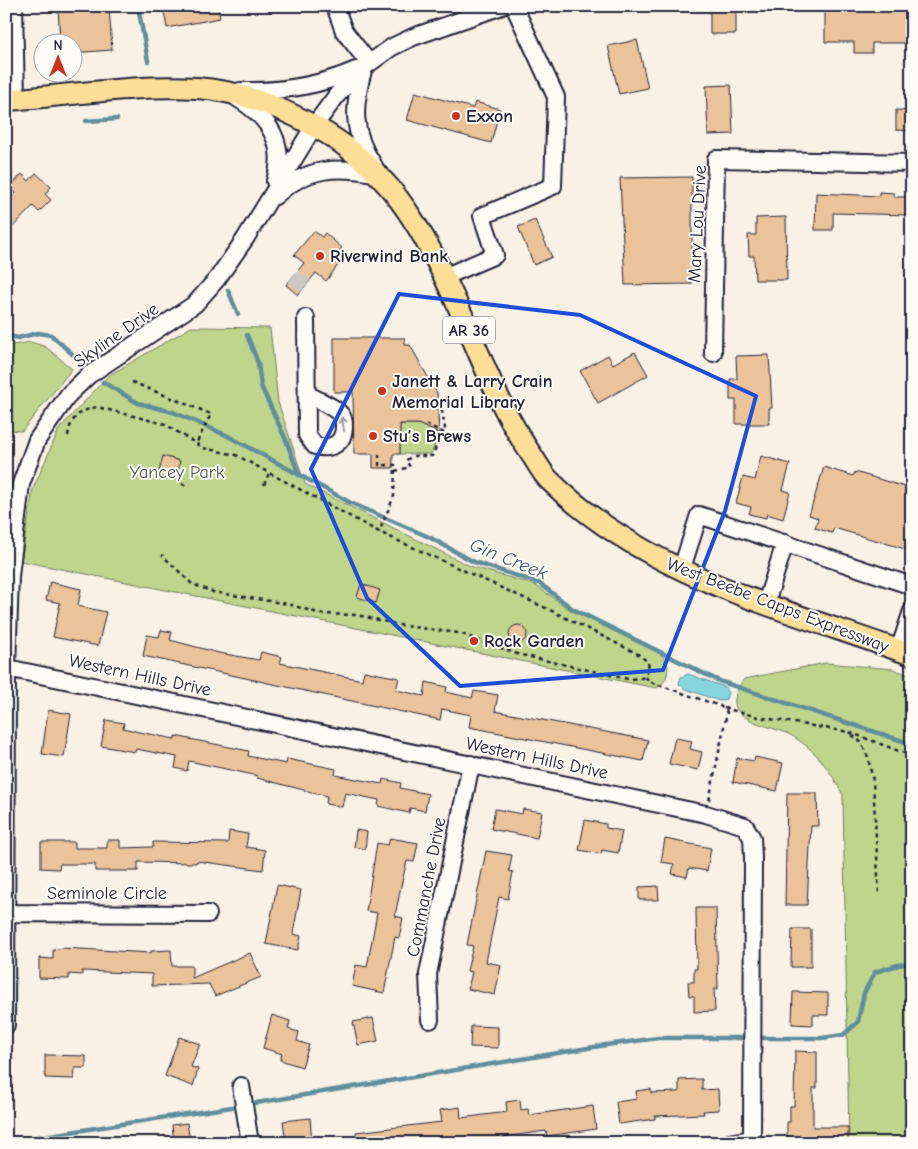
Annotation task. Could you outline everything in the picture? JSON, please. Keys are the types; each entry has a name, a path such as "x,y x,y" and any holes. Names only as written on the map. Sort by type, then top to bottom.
{"main road":[{"name":"West Beebe Capps Expressway","path":"11,100 172,88 223,91 269,104 314,126 356,154 379,174 404,206 444,277 513,428 547,479 630,544 680,571 905,652"}],"street":[{"path":"11,100 14,6"},
{"path":"335,6 344,31 367,65"},
{"path":"223,91 295,88 330,80 367,65 392,47 426,32 502,6"},
{"path":"444,277 495,255 482,216 552,186 556,97 514,6"},
{"path":"367,65 358,94 355,122 364,149 379,174"},
{"name":"Skyline Drive","path":"6,1025 7,668 13,542 22,484 37,440 69,394 89,375 195,304 217,279 314,126 337,95 367,65"},
{"path":"223,91 254,110 264,121 276,142 280,155 278,170 266,204"},
{"name":"Mary Lou Drive","path":"713,353 716,159 912,163"},
{"path":"266,204 290,184 319,170 347,169 379,174"},
{"path":"306,318 307,394"},
{"path":"680,571 699,515 912,586"},
{"path":"766,603 785,543"},
{"path":"905,652 912,611"},
{"name":"Western Hills Drive","path":"7,668 706,814 745,826 752,838 752,1141"},
{"name":"Commanche Drive","path":"430,1020 428,974 471,764"},
{"name":"Seminole Circle","path":"6,913 208,914"},
{"path":"241,1086 250,1143"},
{"path":"729,1143 752,1141"}],"path":[{"path":"132,382 211,414 196,444"},
{"path":"68,436 73,419 79,413 88,409 106,408 165,424 196,444 236,455 379,532 548,609 638,654 644,658 649,666 645,676 639,679 628,679 517,654 459,633 404,626 357,615 321,614 288,604 213,592 192,584 162,555"},
{"path":"395,471 410,467 406,460 413,456 432,456 443,432 442,410 438,408"},
{"path":"426,424 456,439"},
{"path":"379,454 379,465 395,465 394,496 379,532"},
{"path":"264,485 269,473"},
{"path":"176,478 188,488"},
{"path":"645,676 658,686 724,708 758,717 848,732 912,756"},
{"path":"706,814 727,716 724,708"},
{"path":"848,732 861,742 868,757 872,773 879,895"}],"highlighted area":[{"path":"399,294 580,315 756,396 725,511 663,670 460,686 367,598 311,469"}],"green space":[{"name":"Yancey Park","path":"191,327 270,328 278,402 305,484 470,566 535,585 572,611 659,653 666,661 668,671 661,685 656,688 21,561 33,489 59,429 108,376"},
{"path":"31,342 46,347 72,369 22,431 6,430 6,346"},
{"path":"400,424 419,424 440,434 431,454 400,454"},
{"path":"826,663 893,669 912,676 912,1143 849,1143 843,795 828,770 810,749 788,734 749,719 738,711 735,703 737,690 744,679"}],"water":[{"path":"688,674 727,688 726,699 719,701 683,688 679,684 681,677"}],"building":[{"path":"58,6 109,6 112,50 82,52 82,32 59,32"},
{"path":"163,6 218,6 220,18 167,28"},
{"path":"710,6 736,6 736,34 710,34"},
{"path":"825,6 912,6 912,43 872,43 872,53 854,53 854,42 825,42"},
{"path":"637,40 648,88 619,94 608,46"},
{"path":"731,85 733,134 708,135 706,86"},
{"path":"415,92 473,108 475,102 500,109 491,143 407,120"},
{"path":"896,110 912,111 912,131 896,130"},
{"path":"36,173 51,187 45,194 51,200 39,212 33,206 6,234 6,203 16,193 10,187 22,174 29,181"},
{"path":"692,177 692,284 625,285 620,178"},
{"path":"879,192 894,193 894,197 912,197 912,215 833,213 833,230 815,230 816,193 879,196"},
{"path":"786,217 787,280 755,280 754,256 749,256 748,235 756,235 756,218"},
{"path":"535,220 552,257 534,265 518,227"},
{"name":"Riverwind Bank","path":"314,231 322,237 325,233 342,248 339,251 345,256 326,281 316,273 298,295 286,285 304,263 294,255"},
{"path":"334,338 405,338 405,345 410,345 437,393 439,433 418,424 400,424 400,454 393,454 393,468 373,468 373,454 354,454 353,392 334,392"},
{"path":"635,352 648,375 598,403 580,371 608,355 613,364"},
{"path":"769,355 772,408 769,408 769,424 736,424 736,400 730,400 730,379 737,379 736,356"},
{"path":"163,456 180,461 176,480 158,476"},
{"path":"761,456 790,464 783,490 790,492 783,519 767,514 766,518 749,514 751,507 736,503 743,477 755,480"},
{"path":"824,467 853,476 855,472 912,489 912,551 834,528 832,533 815,528 818,518 809,515"},
{"path":"50,582 81,589 78,606 106,612 98,646 53,637 60,603 46,600"},
{"path":"361,584 380,590 376,603 357,597"},
{"path":"514,625 522,625 527,630 525,641 514,643 509,638 509,630"},
{"path":"161,630 172,632 170,640 219,653 259,660 261,652 282,657 280,663 362,680 364,671 399,678 396,690 424,696 426,682 447,687 446,692 472,698 474,691 498,695 495,711 648,740 643,761 469,727 471,715 442,709 440,720 143,656 147,635 159,637"},
{"path":"48,710 71,714 64,757 42,754"},
{"path":"106,720 124,723 123,728 139,732 175,739 175,736 249,751 248,756 286,764 287,759 336,769 335,775 382,784 383,779 401,783 400,788 428,794 425,811 410,808 409,813 378,806 379,800 345,793 342,807 326,804 327,796 257,778 258,776 189,761 187,771 175,768 177,757 136,749 135,752 101,746"},
{"path":"675,738 692,741 690,749 702,752 698,770 669,764"},
{"path":"755,757 783,763 777,791 733,782 737,758 754,761"},
{"path":"787,793 817,793 818,826 811,826 807,905 785,905"},
{"path":"495,809 522,814 523,809 542,812 537,838 491,829"},
{"path":"585,820 606,824 606,828 622,831 618,853 602,850 601,854 579,850"},
{"path":"356,830 367,832 365,849 354,847"},
{"path":"229,831 248,834 246,847 265,850 263,870 197,861 196,863 138,862 138,871 95,871 95,864 60,864 59,869 41,868 41,842 75,842 75,848 107,848 107,840 120,840 120,848 153,847 153,842 228,843"},
{"path":"390,838 418,843 414,862 407,861 401,886 395,916 403,918 399,938 395,937 384,993 352,986 356,965 367,967 377,913 366,911 377,843 388,845"},
{"path":"665,839 711,848 707,871 689,868 687,877 672,874 674,864 661,862"},
{"path":"486,851 512,855 509,871 513,872 508,899 499,897 486,962 501,965 495,995 468,989 472,972 467,971 473,946 467,945"},
{"path":"277,885 301,890 293,934 301,936 298,950 266,944"},
{"path":"658,886 659,900 639,900 639,887"},
{"path":"696,908 716,908 718,989 714,989 715,1011 694,1012 694,996 689,996 688,982 694,982 694,969 697,969"},
{"path":"792,929 811,929 811,967 791,967"},
{"path":"62,948 151,953 151,951 171,950 172,966 192,966 192,978 250,953 261,977 215,996 209,984 152,986 152,974 82,971 82,975 69,974 69,979 39,978 39,958 53,959 53,950"},
{"path":"793,992 828,993 828,1015 813,1015 813,1025 792,1024"},
{"path":"272,1015 290,1021 288,1029 299,1032 297,1041 309,1045 302,1067 280,1060 282,1054 263,1048"},
{"path":"373,1018 378,1041 358,1045 353,1022"},
{"path":"471,1026 498,1027 498,1048 470,1047"},
{"path":"179,1037 200,1044 191,1067 198,1069 193,1086 165,1076"},
{"path":"795,1051 817,1052 817,1088 813,1088 813,1127 848,1127 848,1143 791,1143 791,1137 787,1137 787,1122 790,1122 790,1106 794,1106"},
{"path":"45,1055 86,1056 86,1068 75,1068 74,1079 45,1078"},
{"path":"702,1079 702,1090 718,1089 719,1110 703,1111 704,1114 655,1116 655,1119 619,1124 616,1102 637,1099 636,1091 651,1089 651,1093 679,1092 679,1080"},
{"path":"520,1100 521,1110 528,1109 529,1115 593,1106 596,1129 547,1136 546,1131 503,1137 504,1143 484,1143 483,1139 458,1143 357,1143 356,1132 442,1122 440,1110 460,1107 461,1118 507,1112 506,1102"},
{"path":"310,1118 312,1143 286,1143 283,1121"},
{"path":"187,1123 190,1141 174,1143 172,1125"}],"waterway":[{"path":"138,6 148,61"},
{"path":"86,121 117,119"},
{"path":"228,290 238,314"},
{"name":"Gin Creek","path":"6,335 18,338 38,333 51,335 79,360"},
{"path":"247,335 258,363 261,386 286,440 299,475"},
{"name":"Gin Creek","path":"103,382 138,403 173,412 226,435 351,503 429,537 474,562 539,583 573,609 719,681 912,744"},
{"path":"763,1038 822,1038 843,1035 858,1022 864,993 875,972 912,963"},
{"path":"256,1103 658,1038 741,1038"},
{"path":"18,1140 232,1107"}],"tunnel":[{"path":"293,276 306,286"}],"place":[{"name":"Exxon","path":"456,116"},
{"name":"Riverwind Bank","path":"320,256"},
{"name":"Janett & Larry Crain Memorial Library","path":"382,391"},
{"name":"Stu’s Brews","path":"373,436"},
{"name":"Rock Garden","path":"474,641"}]}
